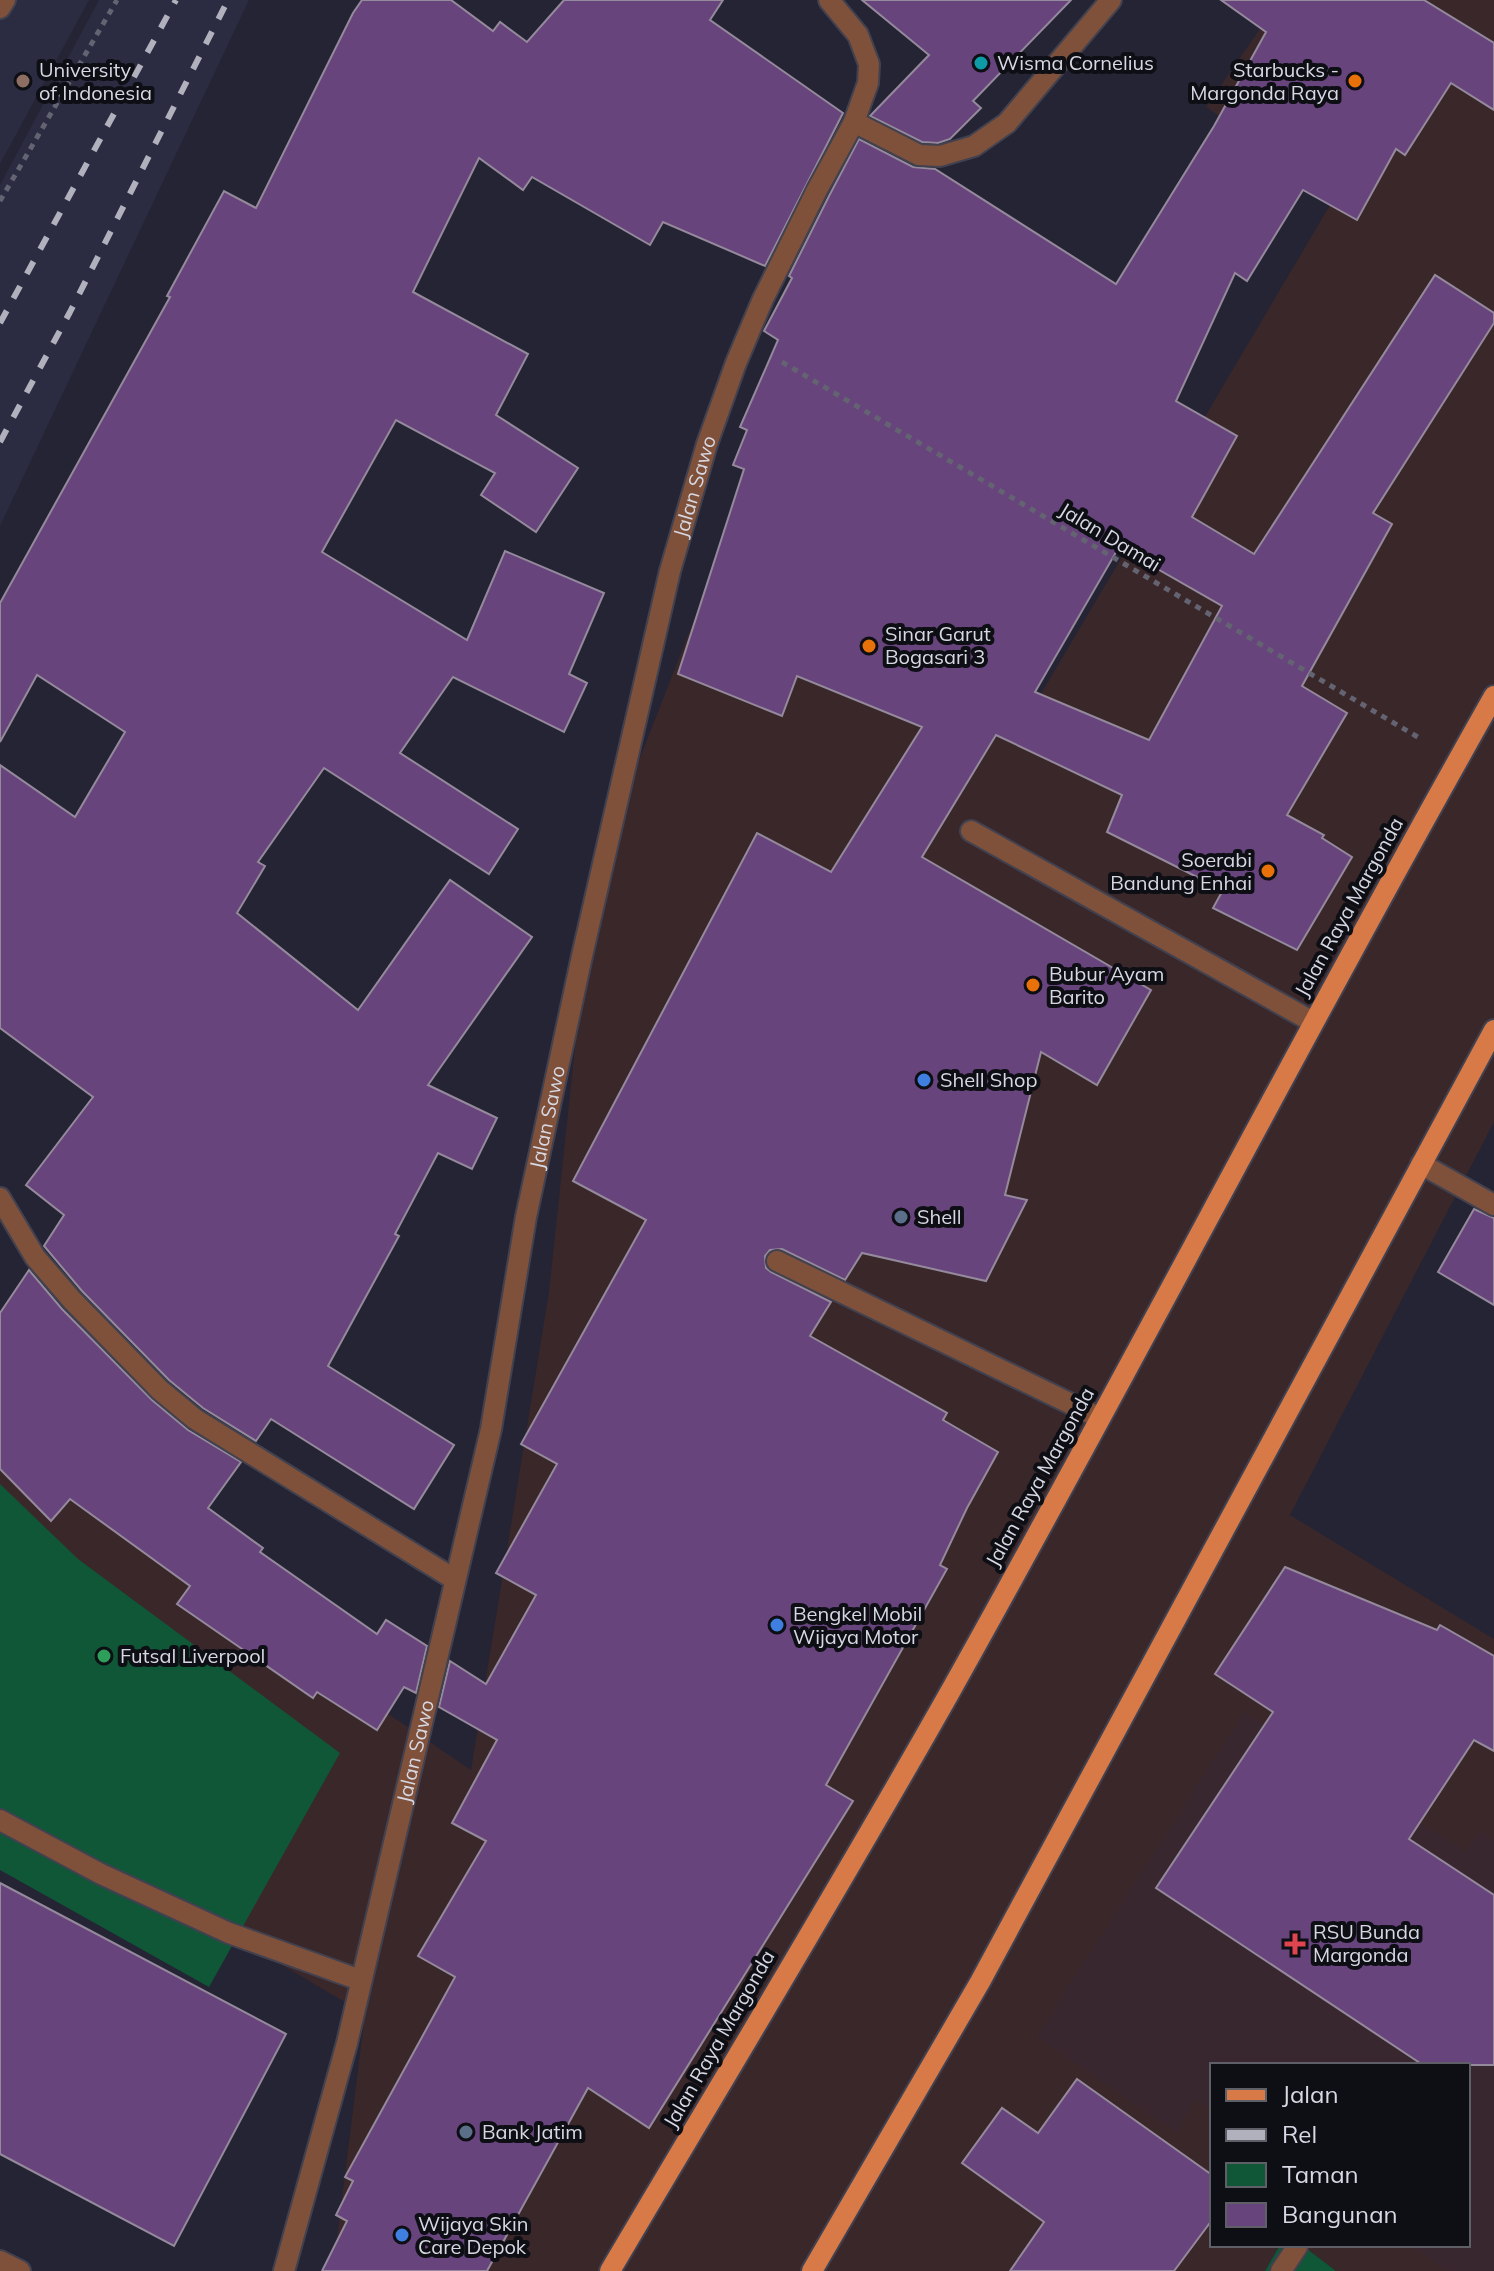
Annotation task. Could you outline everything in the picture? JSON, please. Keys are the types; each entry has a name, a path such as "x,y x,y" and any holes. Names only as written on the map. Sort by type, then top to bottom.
{"main road":[{"name":"Jalan Raya Margonda","path":"610,2271 948,1696 1313,1022 1494,696"},
{"path":"812,2271 1010,1928 1494,1030"}],"street":[{"path":"0,8 5,0"},
{"name":"Jalan Sawo","path":"284,2271 347,2043 491,1429 526,1217 670,571 707,444 763,299 854,122 868,83 869,64 858,35 829,0"},
{"path":"854,122 919,155 940,156 974,146 1007,123 1111,0"},
{"path":"971,831 1313,1022"},
{"path":"1421,1164 1494,1205"},
{"path":"0,1198 35,1257 72,1300 160,1390 195,1419 454,1579"},
{"path":"777,1261 1100,1418"},
{"path":"0,1820 101,1874 229,1933 360,1980"},
{"path":"1281,2271 1297,2247"},
{"path":"0,2261 20,2271"}],"path":[{"path":"0,201 117,0"},
{"name":"Jalan Damai","path":"746,341 1457,761"}],"shaded area":[{"name":"University of Indonesia","path":"0,0 89,0 0,164"},
{"path":"99,0 249,0 0,526 0,185"},
{"path":"1280,0 1494,0 1494,1122 1290,1515 1494,1639 1494,2271 1336,2271 1305,2247 1470,2247 1470,2063 1210,2063 1210,2247 1279,2247 1265,2271 333,2271 365,2014 0,1799 0,1382 198,1585 471,1770 549,1292 593,878 717,561 1029,714 1336,195 1206,107"},
{"name":"RSU Bunda Margonda","path":"1244,1712 1466,1852 1480,1830 1494,1840 1494,2271 1448,2271 1413,2247 1470,2247 1470,2063 1210,2063 1210,2110 1195,2099 1176,2133 1037,2036"}],"green space":[{"name":"Futsal Liverpool","path":"0,1484 78,1559 340,1753 209,1987 0,1870"},
{"path":"1279,2247 1305,2247 1336,2271 1265,2271"}],"building":[{"path":"362,0 451,0 493,31 500,22 527,42 564,0 723,0 710,20 843,113 765,266 663,222 650,245 532,177 523,190 479,158 413,292 528,354 496,415 578,468 536,532 481,495 495,473 396,420 322,552 467,640 505,551 604,593 569,674 587,683 564,732 453,677 400,753 518,829 489,874 324,768 258,862 265,866 237,913 358,1010 450,880 532,937 428,1085 497,1118 472,1169 438,1153 395,1234 399,1236 328,1366 454,1445 414,1509 271,1419 256,1441 203,1408 169,1380 82,1291 44,1246 64,1215 26,1185 93,1097 0,1028 0,765 75,817 125,732 37,675 0,742 0,603 170,297 167,296 224,191 256,208"},
{"path":"862,0 1071,0 973,101 981,108 950,139 938,143 922,142 870,116 929,55"},
{"path":"1221,0 1424,0 1494,43 1494,110 1451,83 1405,155 1396,149 1357,220 1303,190 1247,281 1235,273 1176,401 1237,436 1192,517 1254,554 1435,275 1494,313 1494,323 1373,513 1392,524 1302,686 1347,713 1287,815 1324,835 1322,838 1352,857 1297,950 1213,908 1223,890 1107,832 1122,795 996,735 922,857 1151,990 1097,1085 1041,1052 1005,1195 1027,1200 986,1281 862,1253 845,1280 782,1249 770,1250 765,1256 766,1268 771,1272 831,1302 810,1336 947,1413 943,1420 998,1452 940,1565 947,1569 826,1785 853,1801 649,2128 588,2088 487,2271 322,2271 347,2221 336,2215 353,2181 345,2177 455,1977 418,1956 486,1841 452,1823 497,1740 439,1707 450,1661 486,1684 536,1595 496,1573 557,1464 521,1444 646,1220 573,1181 757,833 831,872 922,727 797,676 782,716 678,674 744,469 733,465 747,430 740,427 778,340 764,331 859,139 913,167 935,169 1116,284 1214,126 1266,32","holes":["1119,547 1222,606 1149,740 1035,692"]},
{"path":"1474,1209 1494,1218 1494,1305 1438,1272"},
{"path":"29,1270 62,1309 152,1400 188,1430 241,1462 208,1508 263,1548 260,1552 377,1634 386,1620 427,1646 416,1693 404,1687 377,1730 317,1692 313,1698 177,1604 190,1586 70,1499 51,1521 0,1469 0,1313"},
{"path":"1285,1567 1437,1630 1440,1625 1494,1656 1494,1751 1474,1740 1409,1839 1494,1895 1494,2065 1420,2063 1156,1888 1273,1712 1215,1674"},
{"path":"0,1883 286,2034 174,2246 0,2154"},
{"path":"1077,2079 1210,2174 1210,2223 1174,2271 1010,2271 1044,2222 962,2163 1002,2108 1038,2133"}],"railway":[{"path":"0,323 176,0"},
{"path":"0,442 70,312 228,0"}],"place":[{"name":"Wisma Cornelius","path":"981,63"},
{"name":"University of Indonesia","path":"23,81"},
{"name":"Starbucks - Margonda Raya","path":"1355,81"},
{"name":"Sinar Garut Bogasari 3","path":"869,646"},
{"name":"Soerabi Bandung Enhai","path":"1268,871"},
{"name":"Bubur Ayam Barito","path":"1033,985"},
{"name":"Shell Shop","path":"924,1080"},
{"name":"Shell","path":"901,1217"},
{"name":"Bengkel Mobil Wijaya Motor","path":"777,1625"},
{"name":"Futsal Liverpool","path":"104,1656"},
{"name":"RSU Bunda Margonda","path":"1295,1944"},
{"name":"Bank Jatim","path":"466,2132"},
{"name":"Wijaya Skin Care Depok","path":"402,2235"}]}
